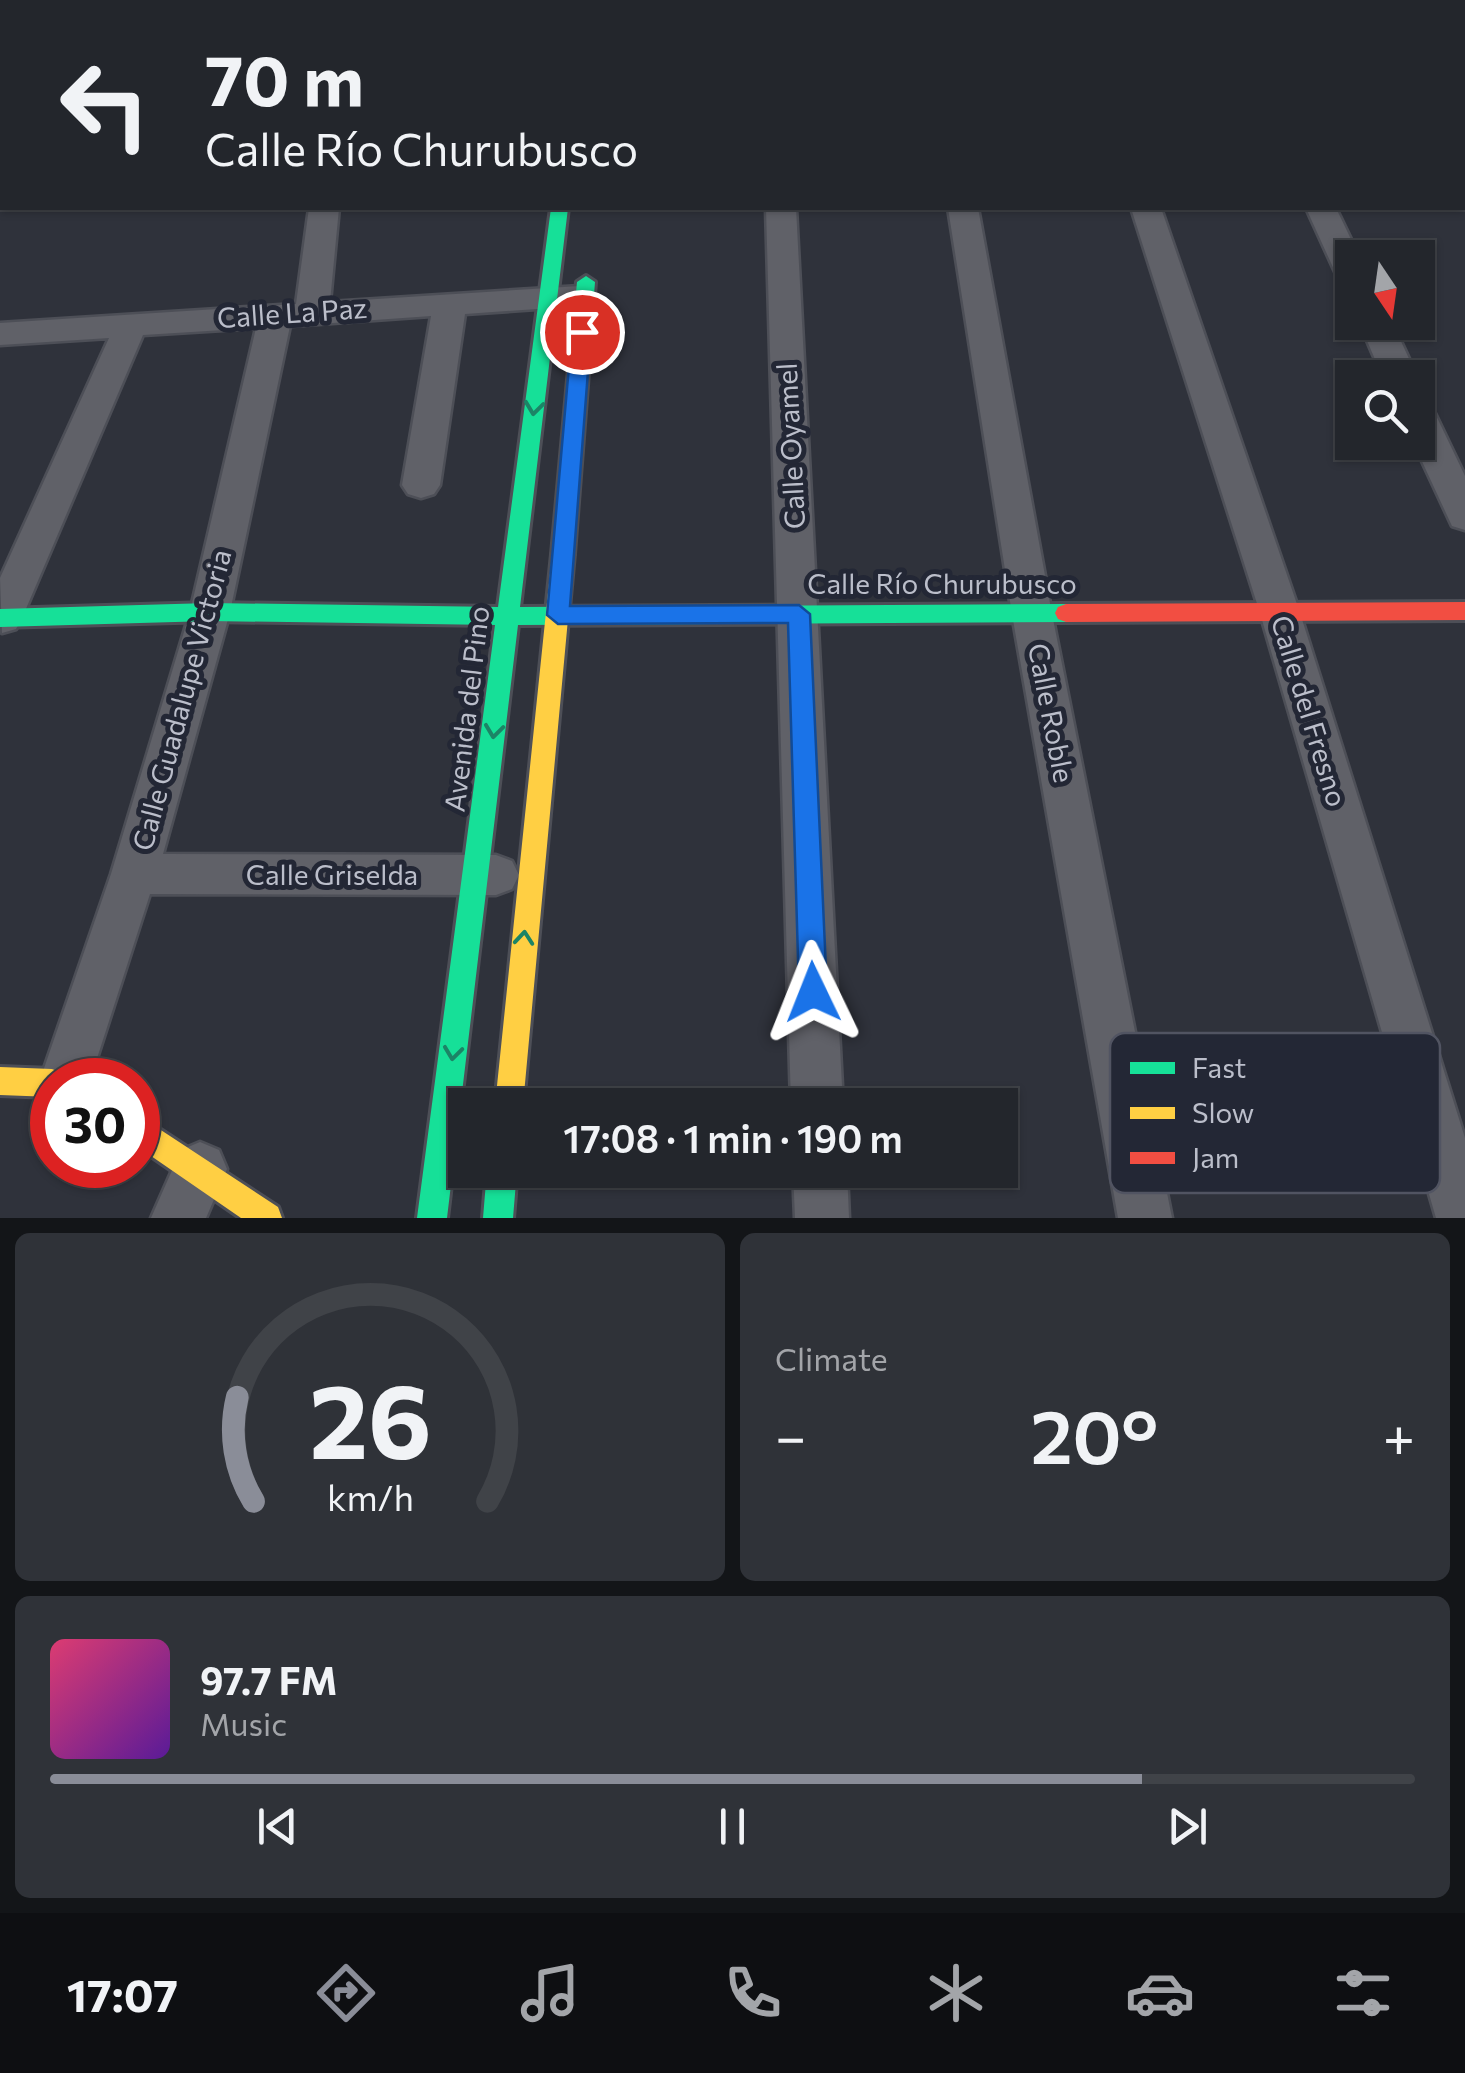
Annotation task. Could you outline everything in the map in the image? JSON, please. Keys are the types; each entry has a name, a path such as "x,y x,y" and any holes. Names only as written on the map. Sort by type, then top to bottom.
{"main road":[{"name":"Avenida del Pino","path":"432,1218 559,210"},
{"path":"510,1088 558,615 588,261"},
{"name":"Calle Río Churubusco","path":"1,618 210,612 509,616 1465,611"},
{"path":"0,1081 30,1082"},
{"path":"160,1144 267,1218"},
{"path":"498,1218 500,1188"}],"street":[{"name":"Calle Guadalupe Victoria","path":"72,1058 134,874 323,210"},
{"name":"Calle Oyamel","path":"781,210 816,1088"},
{"name":"Calle Roble","path":"963,210 1032,614 1110,1033"},
{"name":"Calle del Fresno","path":"1147,210 1280,613 1406,1033"},
{"path":"1323,210 1337,240"},
{"name":"Calle La Paz","path":"0,334 584,296"},
{"path":"421,485 450,303"},
{"path":"1,618 132,323"},
{"path":"1435,451 1465,516"},
{"name":"Calle Griselda","path":"134,874 530,876"},
{"name":"Calle del Fresno","path":"1440,1145 1462,1218"},
{"path":"178,1218 200,1169"},
{"path":"821,1188 822,1218"},
{"name":"Calle Roble","path":"1140,1193 1145,1218"}],"traffic: fast":[{"path":"432,1218 559,210"},
{"path":"563,554 586,282"},
{"path":"0,618 210,612 509,616 1066,613"},
{"path":"498,1218 500,1188"}],"traffic: slow":[{"path":"511,1088 563,554"},
{"path":"0,1081 30,1082"},
{"path":"160,1145 267,1218"}],"traffic: jam":[{"path":"1066,613 1465,611"}],"route":[{"path":"582,332 558,615 799,614 813,992"}]}
